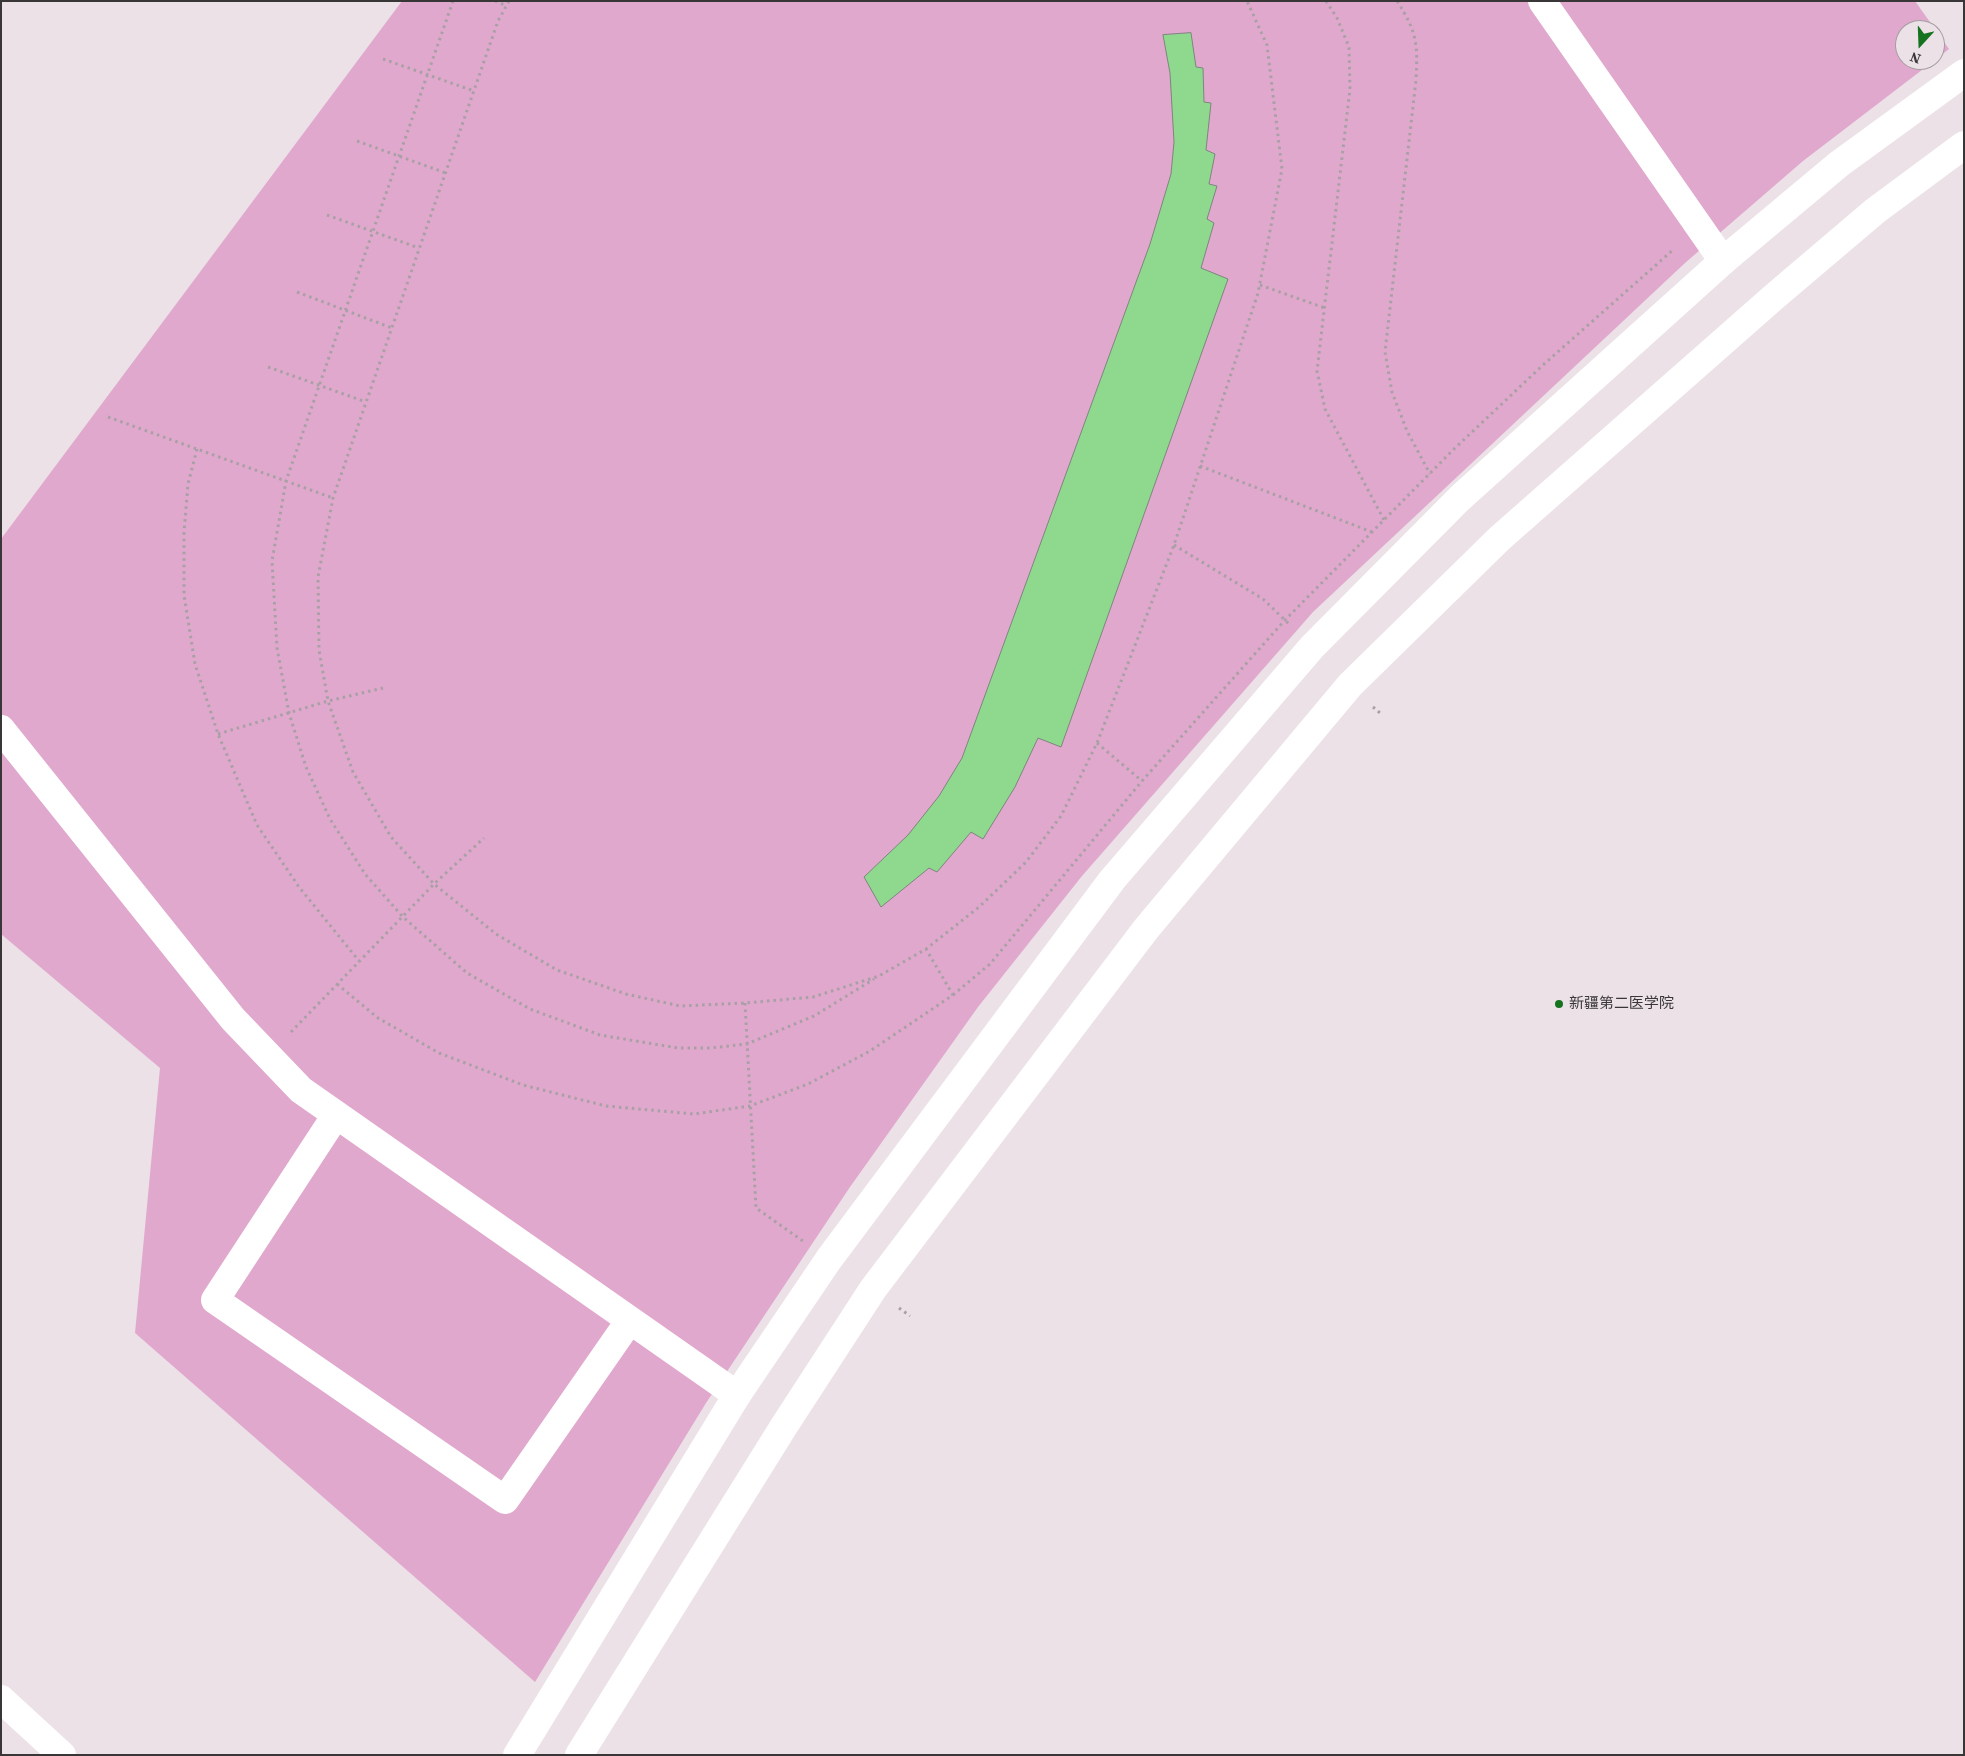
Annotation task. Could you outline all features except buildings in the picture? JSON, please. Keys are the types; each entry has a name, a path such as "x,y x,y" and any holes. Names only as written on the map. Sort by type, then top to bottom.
{"main road":[{"path":"1542,1 1723,261"},
{"path":"517,1755 737,1395 829,1259 1112,880 1312,647 1460,498 1723,261 1839,164 1964,73"},
{"path":"578,1755 784,1426 873,1290 1146,929 1350,684 1500,538 1708,355 1875,212 1964,145"},
{"path":"1,729 233,1018 301,1090 737,1395"},
{"path":"336,1115 215,1300 505,1500 630,1320"},
{"path":"1,1699 62,1755"}],"path":[{"path":"453,1 286,481 272,561 277,648 289,712 306,767 330,819 365,874 403,917 467,973 530,1009 600,1035 678,1048 710,1048 747,1044 814,1016 926,949 978,907 1026,862 1061,816 1097,743 1174,545 1260,285 1282,170 1267,45 1247,1"},
{"path":"495,1 507,6"},
{"path":"509,1 498,21 332,498 318,578 319,650 328,701 353,772 391,838 434,884 496,934 557,970 626,994 680,1006 813,997 879,976"},
{"path":"1326,1 1337,18 1349,47 1350,89 1317,371 1325,409 1384,520"},
{"path":"1397,1 1410,22 1418,50 1385,352 1392,392 1407,431 1430,474"},
{"path":"383,59 474,92"},
{"path":"357,141 446,173"},
{"path":"327,215 419,248"},
{"path":"1260,285 1325,308"},
{"path":"297,292 392,328"},
{"path":"268,367 366,402"},
{"path":"108,417 332,498"},
{"path":"197,449 188,484 184,533 184,595 195,664 218,734 257,825 299,887 359,961"},
{"path":"1200,466 1372,532"},
{"path":"1174,545 1263,599 1312,647"},
{"path":"1350,684 1380,713"},
{"path":"218,734 328,701 383,688"},
{"path":"1097,743 1142,781"},
{"path":"268,1055 434,884 484,838"},
{"path":"337,984 378,1018 439,1053 523,1085 606,1106 694,1114 750,1106 808,1084 870,1051 953,995 926,949"},
{"path":"745,1003 756,1208 829,1259"},
{"path":"873,1290 910,1316"}],"shaded area":[{"path":"402,1 1915,1 1928,20 1895,20 1895,70 1922,70 1803,161 1685,263 1313,612 1082,876 978,1007 850,1187 706,1403 535,1682 135,1333 160,1068 1,934 1,539"},
{"path":"1945,43 1949,49 1945,52"}],"place":[{"name":"新疆第二医学院","path":"1559,1004"}]}
